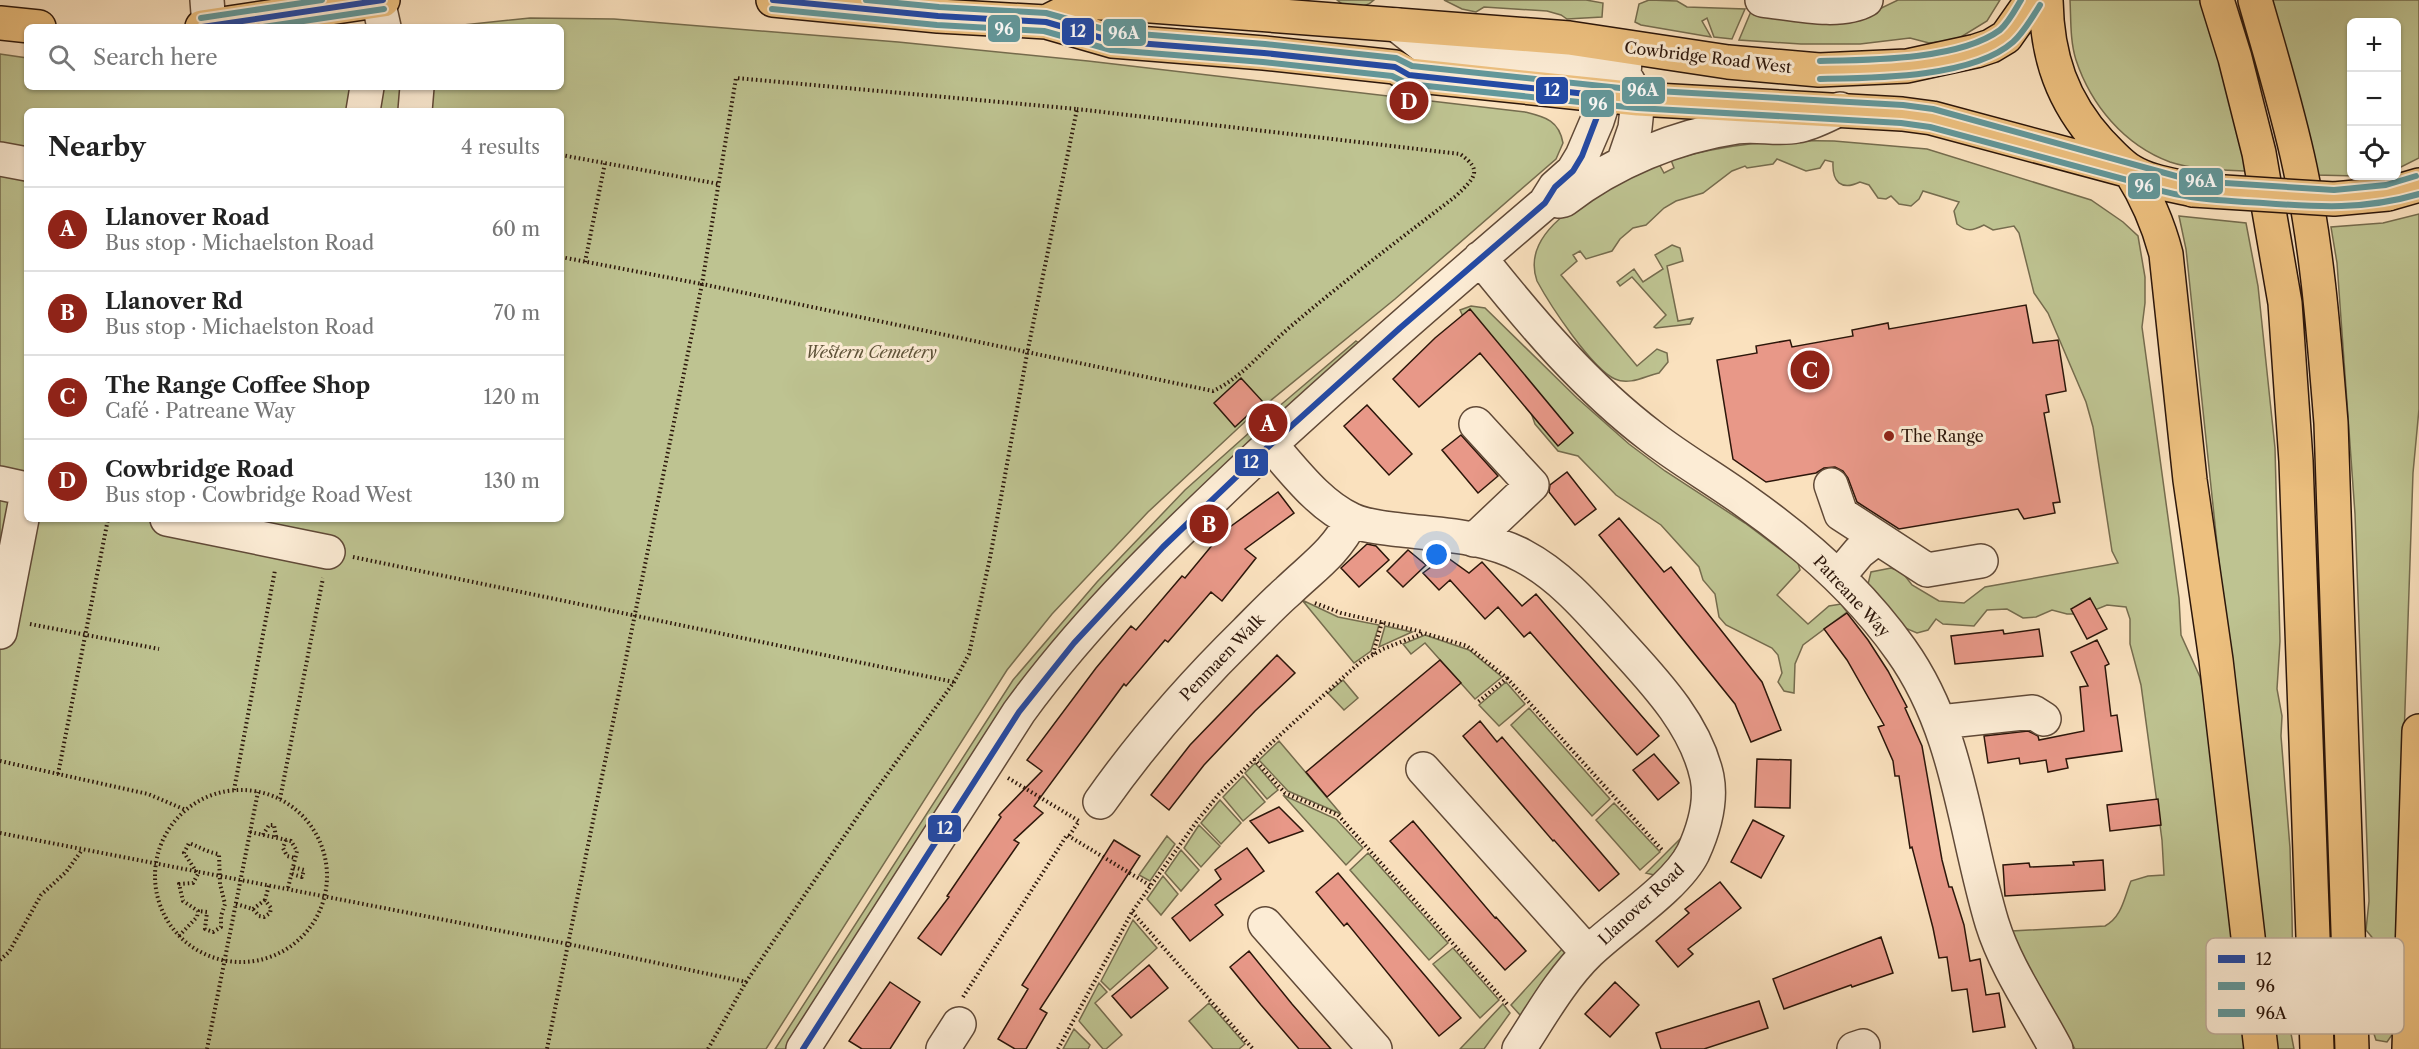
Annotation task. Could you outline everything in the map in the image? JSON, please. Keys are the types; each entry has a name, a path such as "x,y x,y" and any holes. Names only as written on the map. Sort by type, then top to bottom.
{"main road":[{"path":"206,18 383,0"},
{"name":"Cowbridge Road West","path":"773,0 938,16 1046,22 1112,41 1187,46 1395,67 1409,75 1623,79 1771,67 1819,70 1907,66 1940,60 1991,46 2006,37 2032,0"},
{"path":"2046,0 2046,18 2052,56 2069,102 2082,123 2130,171 2155,217 2166,254 2190,480 2216,660 2248,938"},
{"path":"2217,0 2235,58 2259,153 2285,303 2296,461 2313,938"},
{"path":"2255,0 2277,76 2300,170 2323,329 2331,423 2348,938"},
{"name":"Cowbridge Road West","path":"1046,22 1084,3 1191,4 1397,25 1569,39 1623,79 1840,109 1932,118 2193,190 2334,199 2388,194 2419,185"},
{"path":"0,23 24,25"},
{"path":"2409,1049 2419,731"},
{"path":"2259,1034 2261,1049"},
{"path":"2316,1034 2317,1049"},
{"path":"2351,1034 2352,1049"}],"street":[{"path":"378,0 383,24"},
{"path":"1762,0 1841,7 1866,0"},
{"path":"1187,46 1191,4"},
{"path":"1221,50 1225,6"},
{"path":"1623,79 1635,128 1623,163"},
{"path":"803,1049 1025,703 1074,642 1154,557 1271,445 1480,258 1545,203 1555,187 1572,171 1582,156 1598,121 1623,79"},
{"path":"364,108 366,90"},
{"path":"415,108 417,90"},
{"path":"1545,203 1564,200 1592,179 1623,163 1672,144 1738,127 1797,126 1840,109"},
{"path":"0,159 24,163"},
{"name":"Patreane Way","path":"1480,258 1537,327 1616,408 1687,463 1779,525 1838,577 1904,653 1940,722 1956,772 1993,925 2013,973 2056,1049"},
{"path":"1474,540 1532,485 1476,424"},
{"name":"Llanover Road","path":"1271,445 1313,491 1333,509 1352,520 1374,527 1490,542 1522,555 1548,572 1579,598 1653,680 1682,721 1699,754 1707,777 1709,803 1701,834 1684,867 1588,953 1571,973 1519,1049"},
{"path":"0,483 24,490"},
{"path":"1831,485 1841,514 1928,570 1981,561"},
{"path":"1,625 24,506"},
{"name":"Penmaen Walk","path":"1100,802 1128,762 1164,719 1218,660 1287,591 1336,547 1352,520"},
{"path":"181,522 328,552"},
{"path":"1838,577 1859,552 1877,538"},
{"path":"1940,722 2033,712 2044,719"},
{"path":"1422,769 1588,953"},
{"path":"1265,924 1375,1049"}],"path":[{"path":"547,1049 702,284 736,78 1077,109 1460,154 1472,162 1474,171 1470,183 1456,196 1347,279 1228,384 1213,391 1027,354 702,284 564,258"},
{"path":"708,1049 746,982 868,801 954,682 969,654 990,558 1027,354 1077,109"},
{"path":"564,156 719,184"},
{"path":"585,262 605,163"},
{"path":"58,774 107,522"},
{"path":"234,790 280,543"},
{"path":"280,799 328,552 954,682"},
{"path":"1309,601 1341,613 1467,646 1507,678 1664,853"},
{"path":"1373,655 1382,622"},
{"path":"1,625 85,635 159,649"},
{"path":"1058,1049 1132,912 1197,821 1254,759 1305,710 1362,661 1424,633"},
{"path":"1478,702 1507,678"},
{"path":"1254,759 1285,793 1338,815 1507,1004"},
{"path":"0,761 147,794 186,810"},
{"path":"955,1023 1067,835 1070,836 1079,821 986,764"},
{"path":"234,790 258,792 280,799 303,816 320,840 327,867 325,896 316,920 299,940 278,955 252,962 224,960 201,952 179,936 164,915 156,889 155,862 162,842 172,825 186,810 209,796 234,790"},
{"path":"207,1049 258,792"},
{"path":"263,835 270,825 274,825 276,837"},
{"path":"250,832 291,841 297,851 288,888"},
{"path":"0,833 288,888 746,982"},
{"path":"1070,836 1151,886"},
{"path":"286,840 283,848 287,856 295,858"},
{"path":"189,843 198,846 203,851 219,854 220,884 225,904 221,916 222,927 213,932 205,929 207,912 198,910 183,901 179,884 194,883 198,874 184,853 189,843"},
{"path":"0,960 9,952 41,895 66,872 82,849"},
{"path":"292,874 302,877 304,870 293,867"},
{"path":"253,909 265,900 268,885"},
{"path":"236,904 253,909 259,916 264,917 270,913 271,908 265,900"},
{"path":"179,936 197,917 198,910"},
{"path":"1132,912 1253,1049"}],"green space":[{"path":"1337,0 1374,0 1356,7 1345,5"},
{"path":"1444,0 1586,0 1603,3 1602,17 1567,19 1547,11 1484,7 1476,12 1462,9"},
{"path":"1649,0 1677,1 1687,7 1745,9 1732,39 1714,37 1707,18 1702,21 1711,37 1635,22 1639,4"},
{"path":"1898,0 2000,0 1987,21 1956,40 1929,43 1910,38 1860,44 1801,44 1739,40 1752,9 1869,14"},
{"path":"2070,0 2201,0 2224,73 2248,171 2198,168 2170,162 2138,145 2111,122 2091,93 2076,60 2071,30"},
{"path":"2268,0 2419,0 2419,158 2401,167 2401,18 2347,18 2347,176 2315,175"},
{"name":"Western Cemetery","path":"530,18 614,19 898,42 1088,61 1525,112 1545,118 1554,124 1563,143 1556,159 1395,299 1248,419 1148,512 1052,614 1007,670 766,1049 0,1049 0,54 24,58 24,90 564,90 564,24 473,24"},
{"path":"1791,141 1834,141 1927,149 2091,200 2123,222 2138,236 2145,277 2142,327 2179,598 2181,635 2200,677 2208,716 2235,938 2206,938 2206,1034 2246,1034 2248,1049 2075,1049 2023,957 2012,931 2105,926 2119,912 2131,881 2148,876 2164,875 2162,840 2141,685 2130,644 2130,619 2126,607 2107,605 2085,614 2067,614 2052,610 2036,617 2023,618 2007,609 1987,610 1974,626 1943,624 1936,619 1928,630 1917,633 1905,628 1868,584 1871,572 1891,568 1902,572 1912,585 1939,601 1964,603 1985,587 2118,563 2112,551 2093,427 2086,402 2048,313 2034,293 2019,233 2014,226 1993,230 1984,225 1973,229 1964,228 1957,224 1954,211 1959,202 1923,191 1919,199 1911,206 1899,204 1891,196 1886,199 1878,198 1869,185 1860,182 1853,185 1839,183 1834,175 1833,162 1825,160 1820,168 1806,171 1777,159 1773,164 1747,168 1745,166 1732,171 1703,193 1676,201 1664,208 1646,225 1633,228 1620,239 1612,251 1586,259 1580,251 1573,255 1577,261 1561,275 1637,366 1657,349 1667,353 1668,362 1659,373 1632,381 1615,379 1595,363 1561,320 1537,281 1534,260 1541,240 1555,223 1596,194 1659,164 1664,173 1674,168 1671,160 1732,146"},
{"path":"2419,214 2419,409 2413,473 2397,938 2373,938 2366,930 2369,901 2355,514 2337,263 2331,227 2383,223"},
{"path":"2179,216 2246,223 2258,286 2275,448 2280,641 2277,689 2282,716 2281,736 2290,848 2292,938 2263,938 2226,629 2186,249"},
{"path":"1672,245 1680,248 1683,261 1667,266 1678,321 1693,318 1690,324 1656,328 1654,327 1666,315 1632,277 1620,286 1617,282 1634,269 1643,282 1663,269 1655,255"},
{"path":"1471,306 1485,308 1577,398 1629,444 1665,471 1745,523 1798,563 1800,570 1777,595 1808,624 1829,606 1841,604 1847,612 1803,645 1795,664 1794,693 1784,691 1778,682 1782,673 1778,655 1772,648 1726,625 1719,617 1715,594 1703,580 1699,567 1661,525 1616,495 1578,456 1558,451 1535,424 1523,390 1466,323 1460,310"},
{"path":"1356,341 1359,343 1283,416 1277,408"},
{"path":"1250,432 1257,439 1176,514 787,1049 775,1049 1013,680 1097,582 1185,490"},
{"path":"1302,600 1338,617 1379,625 1371,651 1354,663"},
{"path":"1385,626 1412,632 1379,647"},
{"path":"1425,635 1469,650 1502,677 1475,699 1425,643 1411,654 1403,644"},
{"path":"1343,680 1358,698 1344,710 1328,693"},
{"path":"1506,682 1525,704 1499,726 1479,705"},
{"path":"1529,708 1610,799 1592,816 1511,725"},
{"path":"1279,741 1341,814 1288,791 1259,760"},
{"path":"1255,763 1278,790 1267,799 1245,773"},
{"path":"1243,776 1265,802 1243,821 1223,797"},
{"path":"1283,795 1336,819 1363,848 1346,865"},
{"path":"1220,800 1241,823 1221,844 1201,823"},
{"path":"1614,803 1660,852 1640,870 1596,820"},
{"path":"1199,825 1220,846 1201,867 1184,848"},
{"path":"1687,832 1658,876 1646,873"},
{"path":"1167,836 1175,844 1150,881 1139,875"},
{"path":"1181,850 1199,870 1181,891 1165,873"},
{"path":"1368,853 1448,943 1429,960 1350,870"},
{"path":"1163,876 1178,894 1161,915 1147,899"},
{"path":"1133,920 1157,948 1110,990 1101,981"},
{"path":"1453,948 1499,1000 1480,1018 1433,964"},
{"path":"1563,948 1565,954 1521,1016 1511,1005"},
{"path":"1099,983 1107,992 1095,1003 1122,1035 1106,1049 1103,1049 1079,1021"},
{"path":"1209,1003 1245,1044 1239,1049 1213,1049 1189,1021"},
{"path":"1503,1004 1510,1013 1484,1049 1460,1049"},
{"path":"1074,1029 1090,1045 1088,1049 1063,1049"},
{"path":"2274,1034 2291,1034 2294,1049 2276,1049"},
{"path":"2374,1034 2393,1034 2387,1042 2376,1040"}],"building":[{"name":"The Range","path":"2026,305 2033,343 2058,340 2066,391 2046,395 2049,412 2044,413 2060,502 2053,503 2055,513 2024,519 2018,509 1899,529 1857,502 1848,478 1843,471 1835,467 1824,468 1816,473 1766,482 1733,459 1717,360 1757,353 1756,346 1790,340 1792,347 1853,336 1852,330 1888,323 1889,329"},
{"path":"1470,309 1573,433 1558,446 1480,353 1419,407 1393,379 1435,338"},
{"path":"1241,378 1275,415 1260,428 1249,414 1235,427 1214,403"},
{"path":"1367,405 1412,454 1389,475 1344,426"},
{"path":"1461,435 1498,476 1478,493 1442,450"},
{"path":"1567,472 1596,509 1575,525 1549,492 1550,485"},
{"path":"1278,492 1294,513 1245,549 1256,558 1222,601 1211,592 1168,642 1165,640 1126,686 1124,684 1034,806 1043,813 1014,840 1019,843 941,955 918,938 949,897 947,896 1001,817 999,815 1042,771 1027,760 1096,668 1131,626 1136,630 1182,576 1185,578 1223,532"},
{"path":"1619,518 1664,572 1671,567 1762,682 1781,730 1751,742 1735,704 1599,535"},
{"path":"1367,544 1376,546 1389,560 1359,587 1341,568"},
{"path":"1408,550 1426,565 1403,587 1387,571"},
{"path":"1424,551 1441,553 1469,573 1482,562 1522,606 1536,594 1659,736 1637,755 1530,632 1524,637 1498,607 1485,619 1450,580 1439,590 1423,573 1435,564"},
{"path":"2090,598 2107,629 2087,639 2071,609"},
{"path":"1847,613 1888,671 1907,707 1905,708 1922,746 1942,860 1949,887 1952,887 1964,925 1970,961 1980,959 1986,995 1999,993 2005,1027 1973,1032 1967,989 1952,991 1947,957 1939,958 1912,847 1910,848 1899,776 1895,776 1893,761 1878,727 1884,725 1847,660 1824,629"},
{"path":"2039,629 2043,656 1955,664 1951,636 2003,630 2004,634"},
{"path":"2097,640 2109,664 2105,666 2111,716 2117,715 2122,751 2066,759 2068,768 2048,772 2046,760 2020,764 2019,758 1988,763 1984,736 2028,731 2038,736 2039,740 2084,731 2080,687 2088,686 2071,652"},
{"path":"1277,655 1295,673 1204,765 1169,810 1151,795 1190,745"},
{"path":"1440,660 1461,683 1327,797 1306,772"},
{"path":"1480,721 1497,742 1502,737 1619,874 1599,891 1463,736"},
{"path":"1654,754 1679,783 1658,800 1633,770"},
{"path":"1757,759 1791,760 1790,808 1755,807"},
{"path":"2158,799 2161,825 2110,831 2107,805"},
{"path":"1279,807 1303,831 1269,843 1250,821"},
{"path":"1753,820 1784,836 1761,878 1731,862"},
{"path":"1413,821 1526,951 1505,970 1390,841"},
{"path":"1114,840 1140,856 1040,1009 1047,1013 1026,1049 1015,1049 998,1039 1028,989 1022,985"},
{"path":"1247,848 1264,871 1215,905 1223,915 1190,941 1172,918 1221,879 1215,870"},
{"path":"2103,860 2105,890 2005,896 2003,865 2029,863 2030,867 2074,865 2073,862"},
{"path":"1338,873 1461,1018 1439,1036 1347,923 1344,926 1316,892"},
{"path":"1720,882 1741,908 1688,949 1693,954 1678,967 1656,941 1689,913 1685,909"},
{"path":"1881,937 1893,973 1784,1009 1773,979"},
{"path":"1249,951 1331,1049 1299,1049 1261,1005 1230,967"},
{"path":"1149,965 1168,988 1131,1018 1112,996"},
{"path":"890,982 920,1002 890,1049 862,1049 849,1041"},
{"path":"1615,982 1639,1005 1610,1037 1585,1014"},
{"path":"1759,1001 1768,1028 1704,1049 1661,1049 1656,1033"}],"transit line":[{"name":"96A","path":"201,18 322,0"},
{"name":"12","path":"222,24 383,0"},
{"name":"12","path":"773,0 938,16 1046,22 1112,41 1264,53 1395,67 1409,75 1605,96 1582,156 1573,171 1555,187 1545,203 1400,328 1258,456 1163,547 1074,643 1019,712 803,1049"},
{"name":"96A","path":"866,0 1046,13 1114,32 1265,44 1396,58 1412,66 1639,90 1903,105 1933,109 2194,181 2334,190 2386,185 2416,176"},
{"name":"96A","path":"1820,61 1888,59 1938,53 1962,47 1983,40 2000,30 2021,0"},
{"name":"96","path":"1820,79 1921,74 1973,63 1995,54 2013,42 2040,5"},
{"name":"96","path":"283,24 384,9"},
{"name":"96","path":"772,9 937,25 1044,31 1111,50 1263,62 1392,76 1408,84 1637,108 1901,123 1930,127 2178,195 2210,199 2303,206 2341,206 2380,203 2419,194"}],"place":[{"name":"Cowbridge Road","path":"1409,101"},
{"name":"The Range Coffee Shop","path":"1810,370"},
{"name":"Llanover Road","path":"1268,423"},
{"name":"The Range","path":"1889,436"},
{"name":"Llanover Rd","path":"1209,524"}]}
